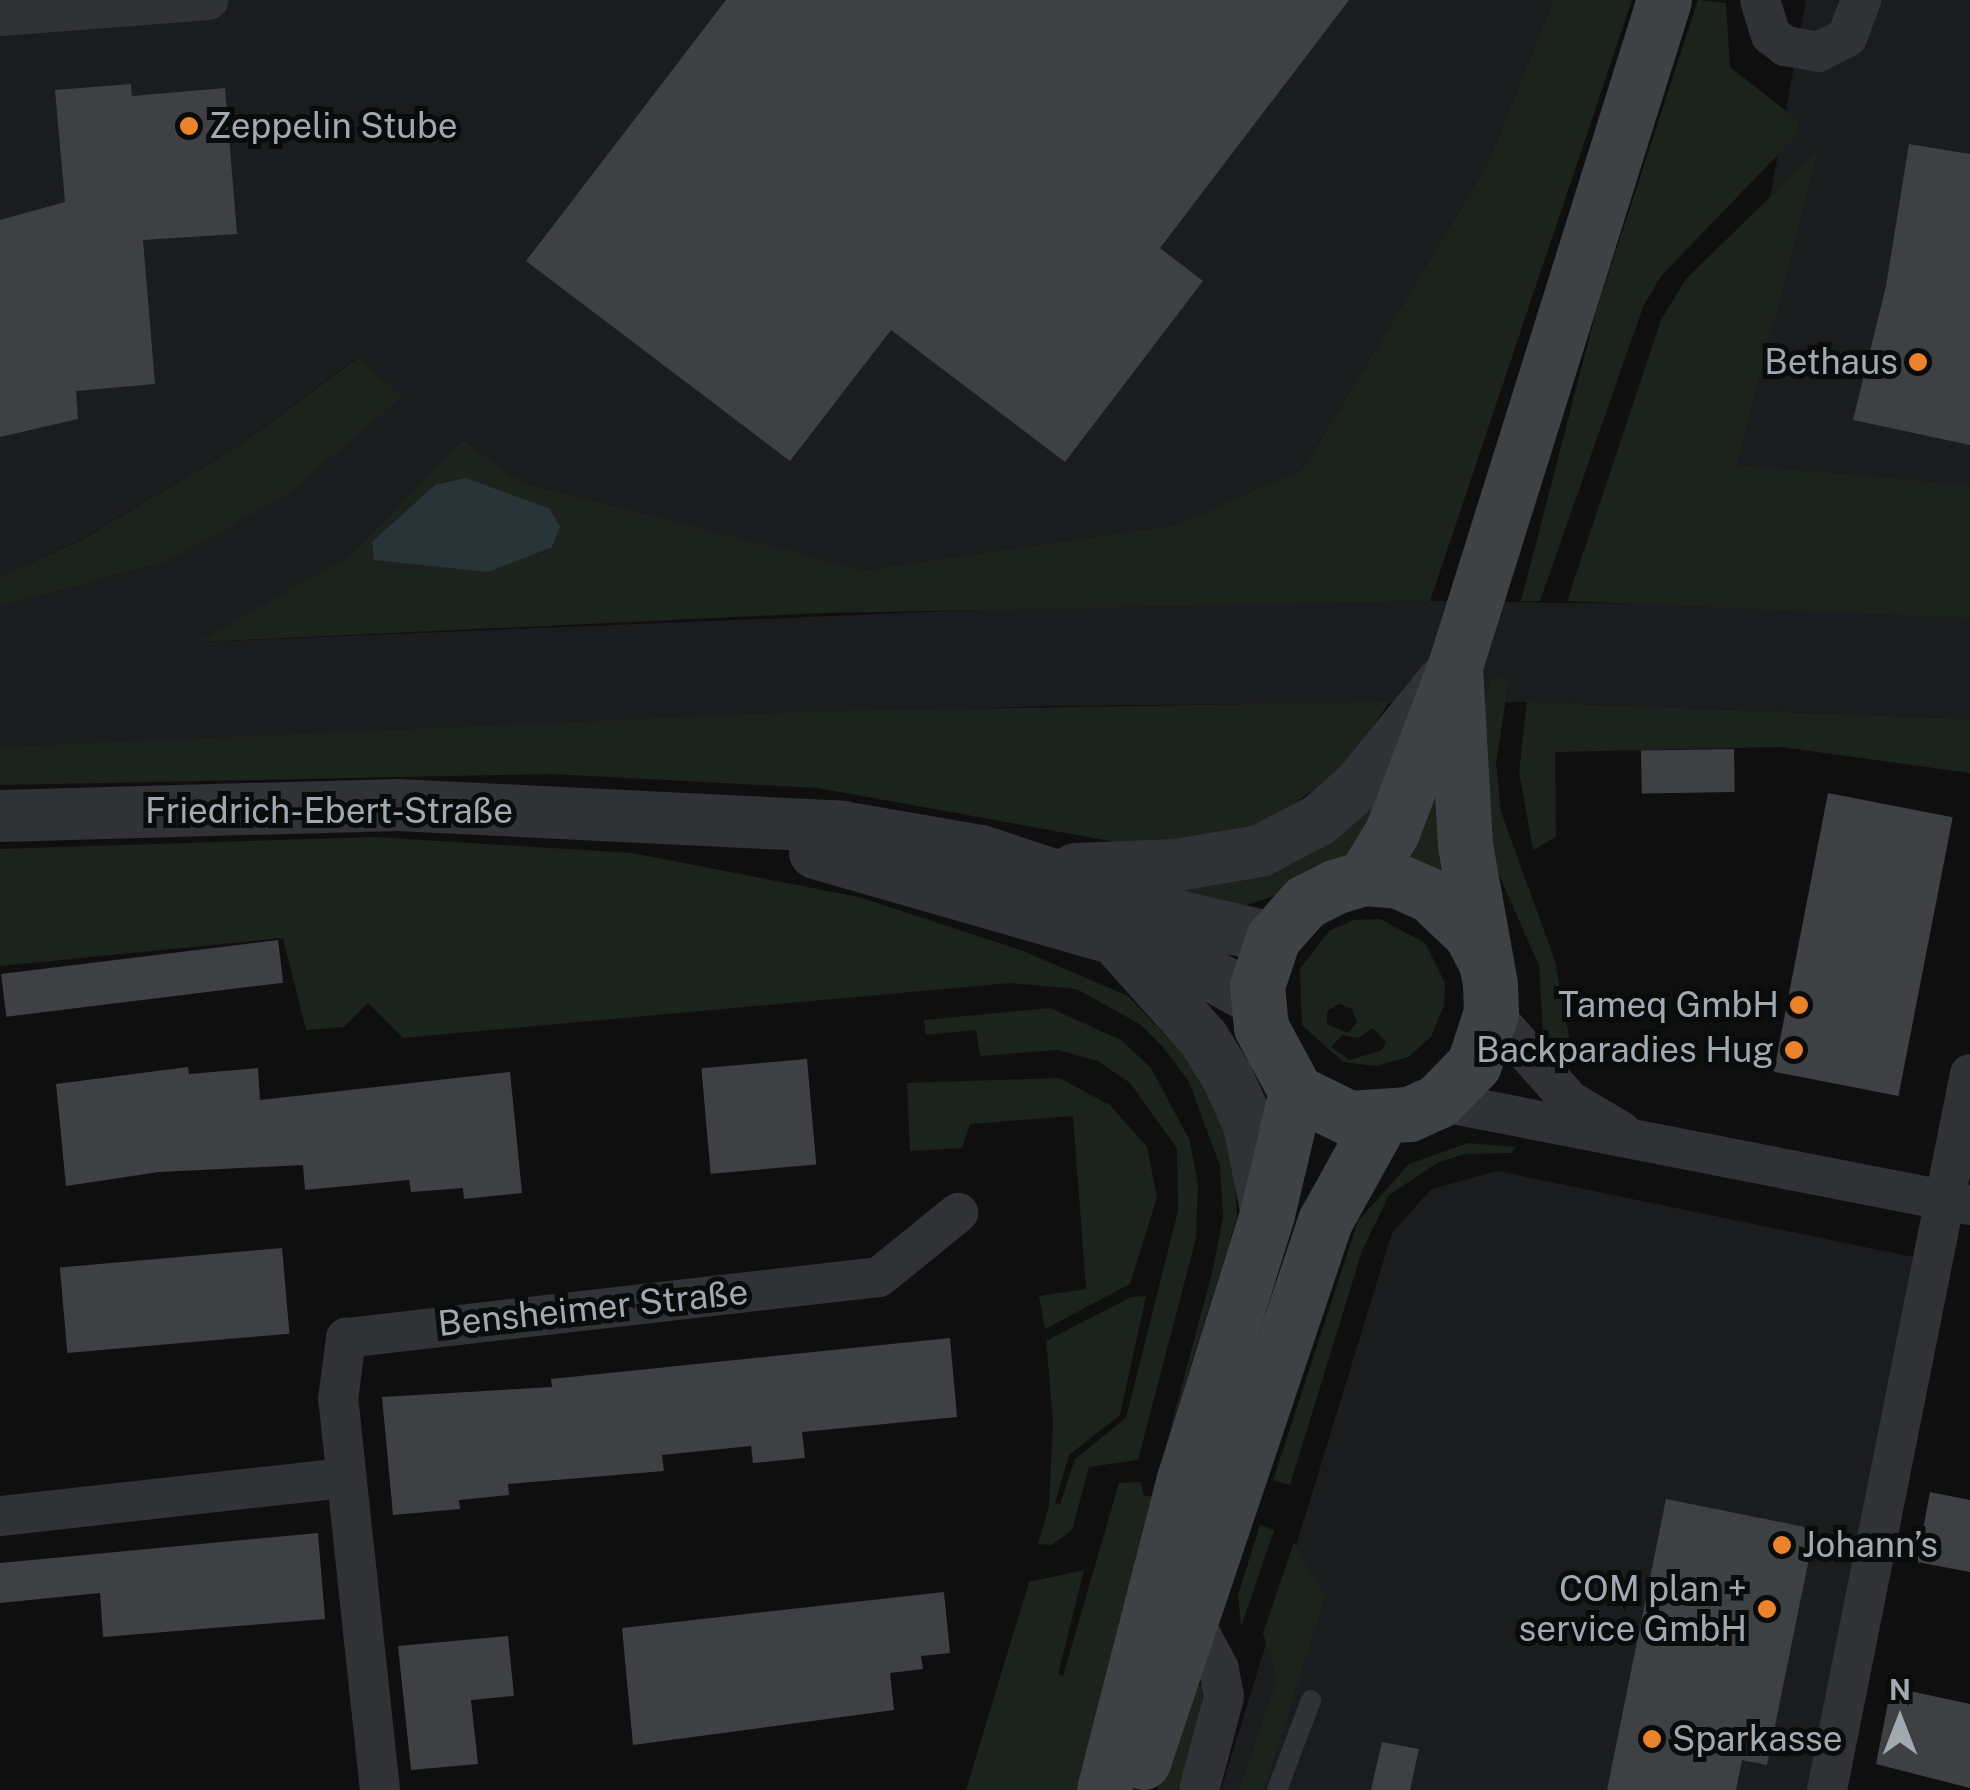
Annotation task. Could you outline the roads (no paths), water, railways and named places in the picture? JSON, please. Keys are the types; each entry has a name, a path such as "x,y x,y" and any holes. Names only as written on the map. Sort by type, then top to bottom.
{"main road":[{"path":"1364,878 1392,832 1455,666 1664,1"},
{"path":"1455,666 1466,845 1488,986 1474,1064 1438,1101 1381,1120 1349,1118 1296,1092 1271,1054 1256,1000 1273,938 1306,902 1364,878 1398,881 1430,895 1471,934 1488,986"},
{"path":"1104,1790 1184,1479 1267,1214 1296,1092"},
{"path":"1132,1790 1194,1622 1325,1221 1381,1120"}],"street":[{"path":"0,16 208,0"},
{"path":"1760,0 1772,35 1785,46 1818,52 1847,37 1860,0"},
{"path":"1042,870 1177,866 1260,851 1319,820 1359,785 1455,666"},
{"name":"Friedrich-Ebert-Straße","path":"0,816 398,805 658,816 927,838 1042,870 1180,917 1273,938"},
{"name":"Friedrich-Ebert-Straße","path":"658,816 903,874 1114,939 1209,974 1256,1000"},
{"path":"1114,939 1204,1039 1228,1078 1249,1125 1267,1214"},
{"path":"1488,986 1570,1101 1637,1141"},
{"path":"1827,1790 1958,1202 1970,1074"},
{"path":"1438,1101 1958,1202"},
{"name":"Bensheimer Straße","path":"380,1790 338,1400 346,1338 879,1277 958,1213"},
{"path":"0,1516 346,1478"},
{"path":"1194,1622 1219,1668 1224,1697 1199,1790"}],"lane":[{"path":"1276,1790 1311,1700"}],"place":[{"name":"Zeppelin Stube","path":"189,126"},
{"name":"Bethaus","path":"1918,362"},
{"name":"Tameq GmbH","path":"1799,1005"},
{"name":"Backparadies Hug","path":"1794,1050"},
{"name":"Johann’s","path":"1782,1545"},
{"name":"COM plan + service GmbH","path":"1767,1609"},
{"name":"Sparkasse","path":"1652,1739"}]}
